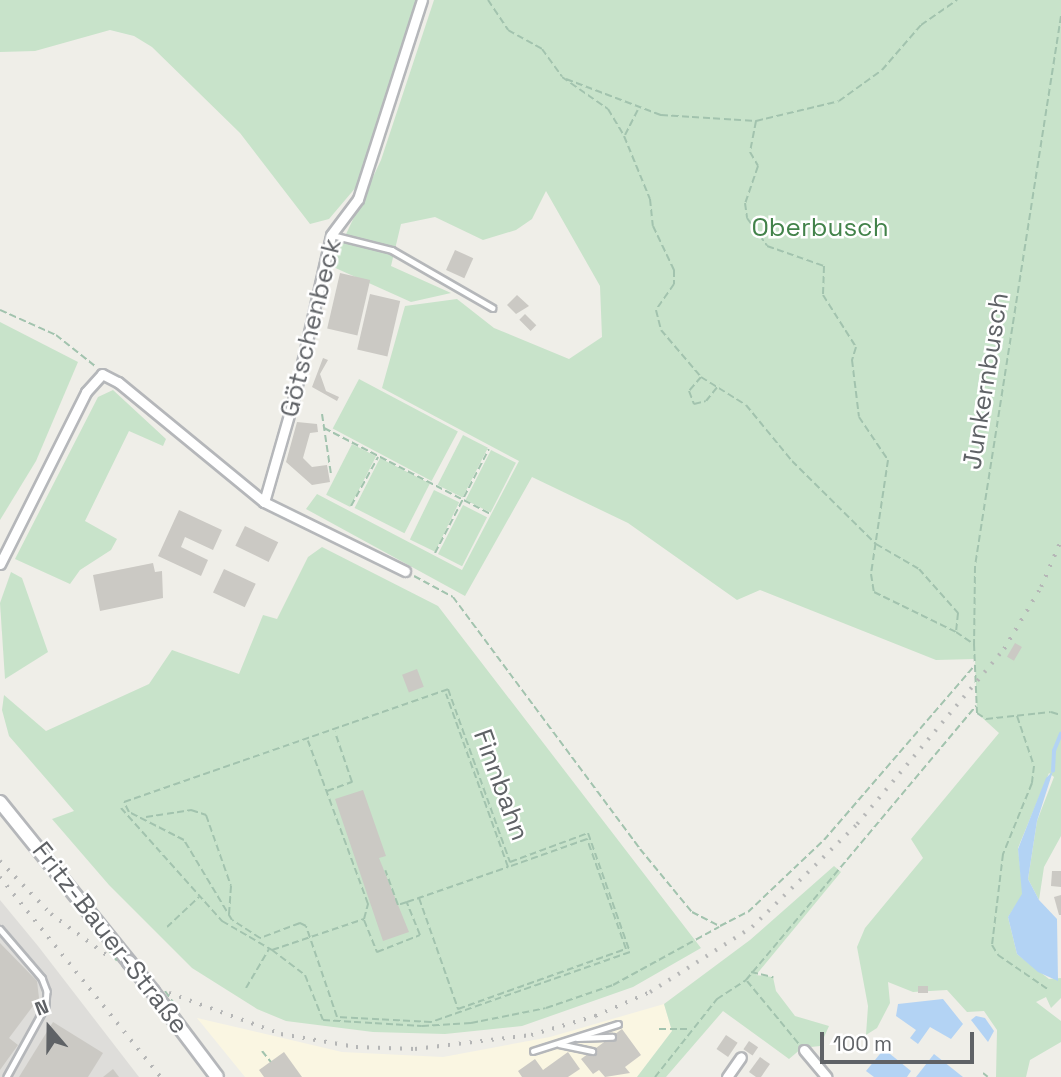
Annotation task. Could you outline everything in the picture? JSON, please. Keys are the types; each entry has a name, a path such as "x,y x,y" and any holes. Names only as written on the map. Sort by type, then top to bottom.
{"main road":[{"name":"Fritz-Bauer-Straße","path":"0,802 130,962 217,1077"}],"street":[{"name":"Götschenbeck","path":"264,502 295,394 331,235 358,199 422,0"},
{"path":"0,564 86,393 102,374 118,382 264,502 405,571"},
{"path":"804,1050 827,1077"},
{"path":"727,1077 741,1057"}],"lane":[{"path":"331,235 392,250 404,261 493,309"},
{"path":"0,929 42,978 47,991 46,1006 7,1077"},
{"path":"533,1051 618,1024"},
{"path":"576,1037 590,1041 612,1037"},
{"path":"554,1044 592,1051"}],"path":[{"path":"488,0 508,30 542,49 562,77 608,109 624,136 650,199 653,226 674,270 674,284 659,304 656,322 701,377 720,384 746,405 792,461 876,544 919,569 958,613 956,632"},
{"path":"562,77 623,97 639,108 661,115 756,121 839,101 882,70 921,24 957,0"},
{"name":"Junkernbusch","path":"977,705 974,644 975,566 1061,16"},
{"path":"624,136 639,108"},
{"path":"756,121 750,152 758,166 745,211 767,246 816,261 827,273 821,286 823,295 856,347 852,360 859,417 888,460 871,574 874,592 956,632 974,644"},
{"path":"0,310 56,335 102,374"},
{"path":"701,377 689,391 694,404 706,401 720,384"},
{"path":"322,414 331,474"},
{"path":"324,428 489,513"},
{"path":"435,553 489,449"},
{"path":"351,506 378,456"},
{"path":"405,571 453,597 640,849 692,912 720,926"},
{"path":"121,808 222,921 271,949 305,975 323,1020 422,1026 471,1023 546,1008 613,985 748,912 824,840 975,665"},
{"name":"Finnbahn","path":"143,818 129,812 124,802 448,689 510,862 589,833 630,951 431,1022 337,1017 310,938"},
{"path":"446,694 508,867"},
{"path":"977,705 977,713 986,719 1017,715 1061,715"},
{"path":"655,1077 717,999 746,979 977,705"},
{"path":"1017,715 1034,766 1032,783 1003,854 992,945 998,955 1049,990"},
{"path":"326,791 352,782 335,732"},
{"path":"308,741 368,904 364,919 377,952 420,935 407,902"},
{"path":"143,818 191,810 206,815 231,886 229,916"},
{"path":"143,818 184,841 229,916 260,937 300,923 310,938"},
{"path":"385,870 398,905 587,839 626,949 458,1009 419,898"},
{"path":"167,927 199,897"},
{"path":"246,988 271,949 364,919"},
{"path":"751,972 773,977"},
{"path":"746,979 804,1050"},
{"path":"659,1029 691,1029"},
{"path":"262,1051 271,1062"},
{"path":"983,1073 988,1077"}],"shaded area":[{"path":"0,900 38,946 139,1077 0,1077"},
{"path":"664,1004 672,1031 637,1077 245,1077 197,1018 342,1052 443,1057 550,1037"}],"green space":[{"path":"0,0 419,0 357,186 329,219 310,224 240,133 152,47 134,36 110,30 35,51 0,52"},
{"name":"Oberbusch","path":"434,0 1061,0 1061,836 1044,867 1039,900 1028,879 1037,821 1054,777 1049,773 1018,848 1023,895 1008,917 1017,954 1049,979 1061,978 1061,998 1051,1008 1046,997 1036,1002 1061,1021 1061,1042 1030,1060 1026,1077 996,1077 997,1030 984,1011 967,1012 947,990 913,992 888,982 890,1003 877,1028 866,1035 868,1006 857,947 865,928 923,858 911,839 999,733 977,713 975,659 936,660 760,590 737,600 628,523 532,477 465,596 306,509 317,494 462,570 519,461 382,388 405,306 457,299 494,328 569,359 602,337 600,286 546,191 532,219 516,230 483,240 435,217 401,224 391,266 451,293 411,302 331,266 381,160"},
{"path":"0,322 78,362 36,461 0,520"},
{"path":"359,379 458,432 432,481 333,428"},
{"path":"113,390 166,439 163,446 129,431 85,521 117,539 111,550 80,570 70,584 15,559 98,397"},
{"path":"463,435 488,448 463,498 438,485"},
{"path":"352,444 376,456 350,507 326,495"},
{"path":"491,450 516,463 491,513 466,500"},
{"path":"380,458 430,483 404,533 355,508"},
{"path":"434,490 459,502 435,552 410,539"},
{"path":"463,505 487,517 462,566 438,554"},
{"path":"322,547 438,606 701,948 633,987 522,1026 445,1034 373,1032 286,1021 257,1009 192,968 109,885 52,819 74,811 9,736 2,710 4,695 46,731 149,684 172,650 239,674 263,615 277,619 308,557"},
{"path":"11,572 22,578 48,652 5,679 0,603"},
{"path":"834,866 841,872 756,975 773,977 776,991 795,1016 829,1026 820,1046 802,1048 789,1059 723,1011 666,1077 637,1077 672,1031 664,1004 750,940"}],"water":[{"path":"1053,771 1037,821 1028,879 1039,900 1057,919 1058,981 1038,972 1017,954 1008,917 1022,894 1018,849 1046,778"},
{"path":"943,999 963,1024 951,1039 930,1027 918,1044 910,1038 916,1030 896,1016 898,1004"},
{"path":"976,1016 985,1018 994,1031 988,1042 971,1020"},
{"path":"884,1049 911,1071 907,1077 874,1077 866,1071"},
{"path":"934,1054 963,1077 916,1077"}],"building":[{"path":"455,250 473,258 464,278 446,270"},
{"path":"340,273 370,280 357,336 327,329"},
{"path":"370,294 400,301 387,357 357,350"},
{"path":"517,295 529,306 516,314 507,305"},
{"path":"525,314 536,325 531,331 519,320"},
{"path":"323,358 328,360 320,374 326,391 339,397 337,401 312,387"},
{"path":"297,422 317,424 318,432 310,433 303,458 312,467 327,465 330,482 312,485 286,462"},
{"path":"179,510 222,530 213,550 185,537 181,547 208,560 201,576 158,556"},
{"path":"245,526 278,542 269,562 235,546"},
{"path":"153,563 155,572 162,571 163,598 100,611 93,575"},
{"path":"224,569 256,584 245,607 213,593"},
{"path":"1015,643 1022,647 1014,661 1007,657"},
{"path":"417,669 424,687 409,692 402,675"},
{"path":"363,790 386,856 379,858 409,932 383,941 335,799"},
{"path":"1052,871 1061,871 1061,887 1051,886"},
{"path":"1061,895 1061,915 1059,915 1054,897"},
{"path":"0,943 37,981 39,998 9,1038 18,1045 0,1070"},
{"path":"918,986 928,986 928,993 918,993"},
{"path":"53,1022 103,1053 88,1077 19,1077"},
{"path":"622,1029 641,1055 625,1067 630,1073 605,1077 599,1070 593,1074 581,1059"},
{"path":"726,1035 738,1043 728,1057 716,1049"},
{"path":"749,1041 758,1047 753,1055 743,1049"},
{"path":"284,1052 302,1077 264,1077 259,1070"},
{"path":"568,1052 580,1069 568,1077 522,1077 518,1071 535,1059 543,1070"},
{"path":"760,1057 770,1064 761,1077 756,1077 749,1072"},
{"path":"113,1069 119,1077 103,1077"}],"waterway":[{"path":"1053,771 1054,751 1061,734"}],"railway":[{"path":"169,993 281,1034 356,1047 415,1049 531,1035 595,1016 650,992 752,927 857,824 1004,649 1041,587 1061,540"},
{"path":"0,861 51,914 108,956"},
{"path":"0,877 161,1077"}]}
